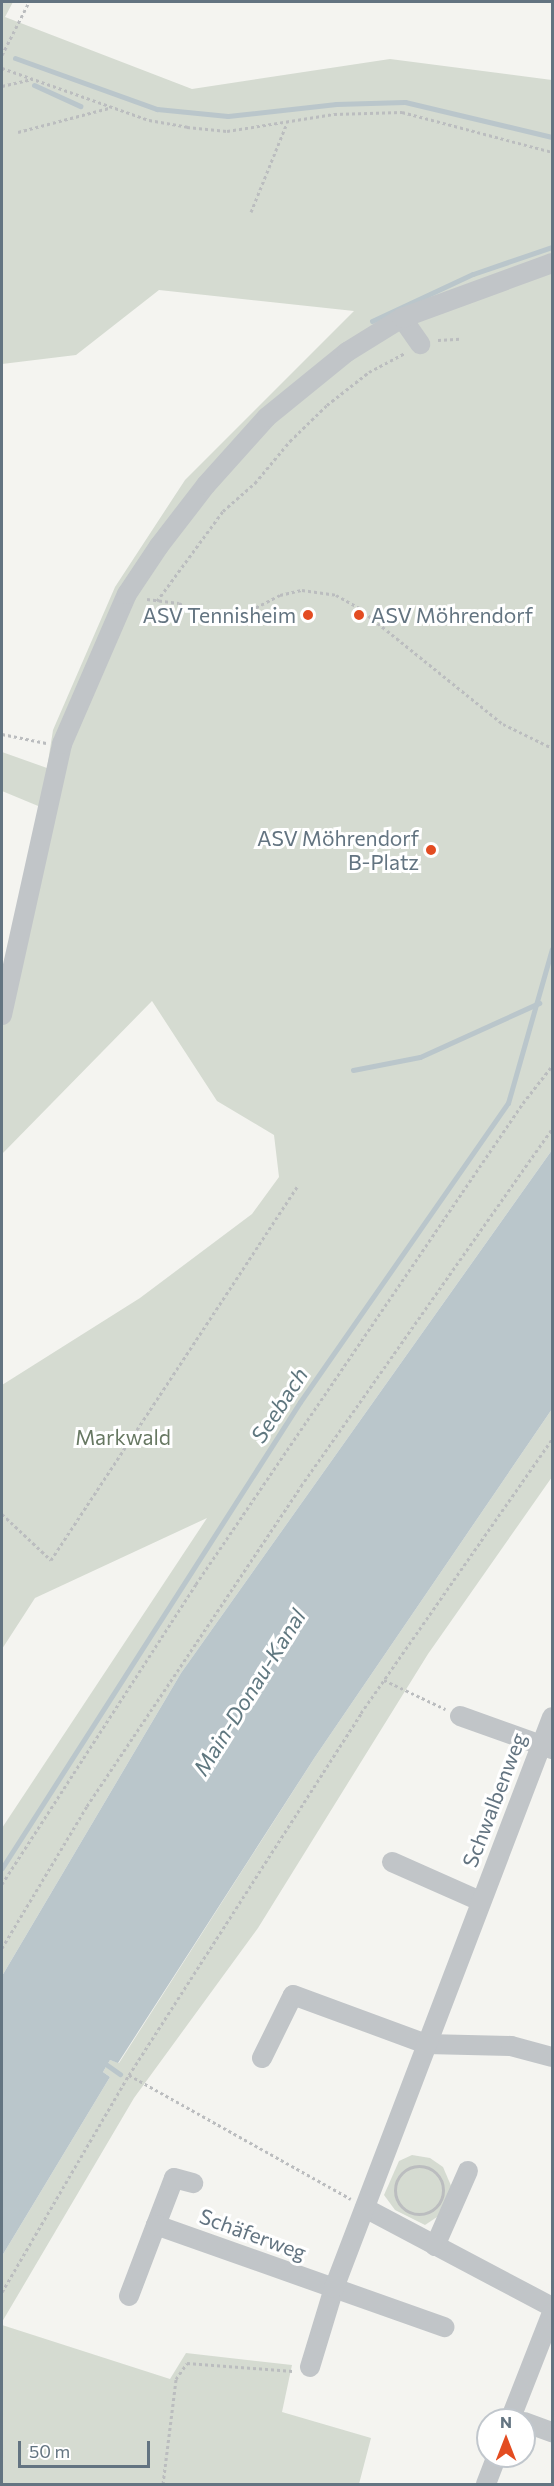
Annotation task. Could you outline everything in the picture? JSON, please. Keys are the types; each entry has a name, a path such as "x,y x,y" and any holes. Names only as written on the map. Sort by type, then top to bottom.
{"street":[{"path":"2,1015 62,744 127,594 206,485 267,417 347,352 402,318 552,263"},
{"path":"402,318 420,344"},
{"path":"460,1716 546,1748"},
{"name":"Schwalbenweg","path":"365,2208 480,1901 546,1748 552,1717"},
{"name":"Schwalbenweg","path":"392,1862 480,1901"},
{"path":"262,2058 293,1995 426,2044 512,2046 552,2057"},
{"path":"435,2246 468,2171"},
{"name":"Schäferweg","path":"129,2296 174,2178 193,2183"},
{"path":"310,2367 334,2288 365,2208 552,2307"},
{"name":"Schäferweg","path":"156,2225 444,2327"},
{"path":"520,2408 552,2313"},
{"path":"536,2427 552,2432"},
{"path":"486,2484 492,2468"}],"path":[{"path":"2,55 29,2"},
{"path":"2,68 149,120 227,131 369,110 402,112 552,152"},
{"path":"2,86 34,79"},
{"path":"18,132 111,108"},
{"path":"251,212 287,123"},
{"path":"420,344 369,372 290,441 255,483 223,511 157,601 179,603 224,624 280,595 302,590 336,595 359,608 503,724 552,748"},
{"path":"2,734 62,744"},
{"path":"2,1884 196,1584 523,1102 552,1066"},
{"path":"2,1948 87,1806 301,1486 552,1128"},
{"path":"2,1514 51,1560 298,1185"},
{"path":"2,2292 129,2075 384,1680 552,1439"},
{"path":"384,1680 460,1716"},
{"path":"129,2075 365,2208"},
{"path":"426,2166 439,2176 441,2201 428,2212 406,2211 396,2199 398,2177 409,2167 426,2166"},
{"path":"163,2484 176,2379 188,2363 235,2365 284,2373 310,2367"}],"green space":[{"name":"Markwald","path":"2,2 13,2 5,17 192,89 390,59 552,80 552,1150 181,1673 2,1976 2,1828 207,1518 35,1598 2,1649 2,1385 140,1298 252,1214 279,1177 274,1135 217,1101 152,1001 2,1154 2,985 43,808 2,791 2,752 47,768 53,730 115,587 185,480 354,311 159,290 76,355 2,364"},
{"path":"552,1409 552,1477 428,1654 258,1928 134,2098 2,2322 2,2256 110,2077 103,2072 110,2060 119,2063 315,1757"},
{"path":"412,2155 430,2158 443,2167 452,2188 440,2215 425,2225 395,2210 384,2195 399,2161"},
{"path":"2,2325 170,2379 186,2353 292,2365 282,2412 371,2438 359,2484 2,2484"}],"water":[{"name":"Main-Donau-Kanal","path":"552,1150 552,1409 315,1757 118,2063 110,2060 103,2072 110,2077 2,2256 2,1976 181,1673"}],"waterway":[{"path":"15,58 157,109 228,116 336,104 405,102 552,137"},
{"path":"34,85 80,106"},
{"path":"372,321 473,274 552,247"},
{"name":"Seebach","path":"2,1868 300,1402 508,1103 552,949"},
{"path":"353,1070 420,1057 539,1003"},
{"path":"107,2065 120,2074"}],"place":[{"name":"ASV Tennisheim","path":"308,615"},
{"name":"ASV Möhrendorf","path":"359,615"},
{"name":"ASV Möhrendorf B-Platz","path":"431,850"}]}
